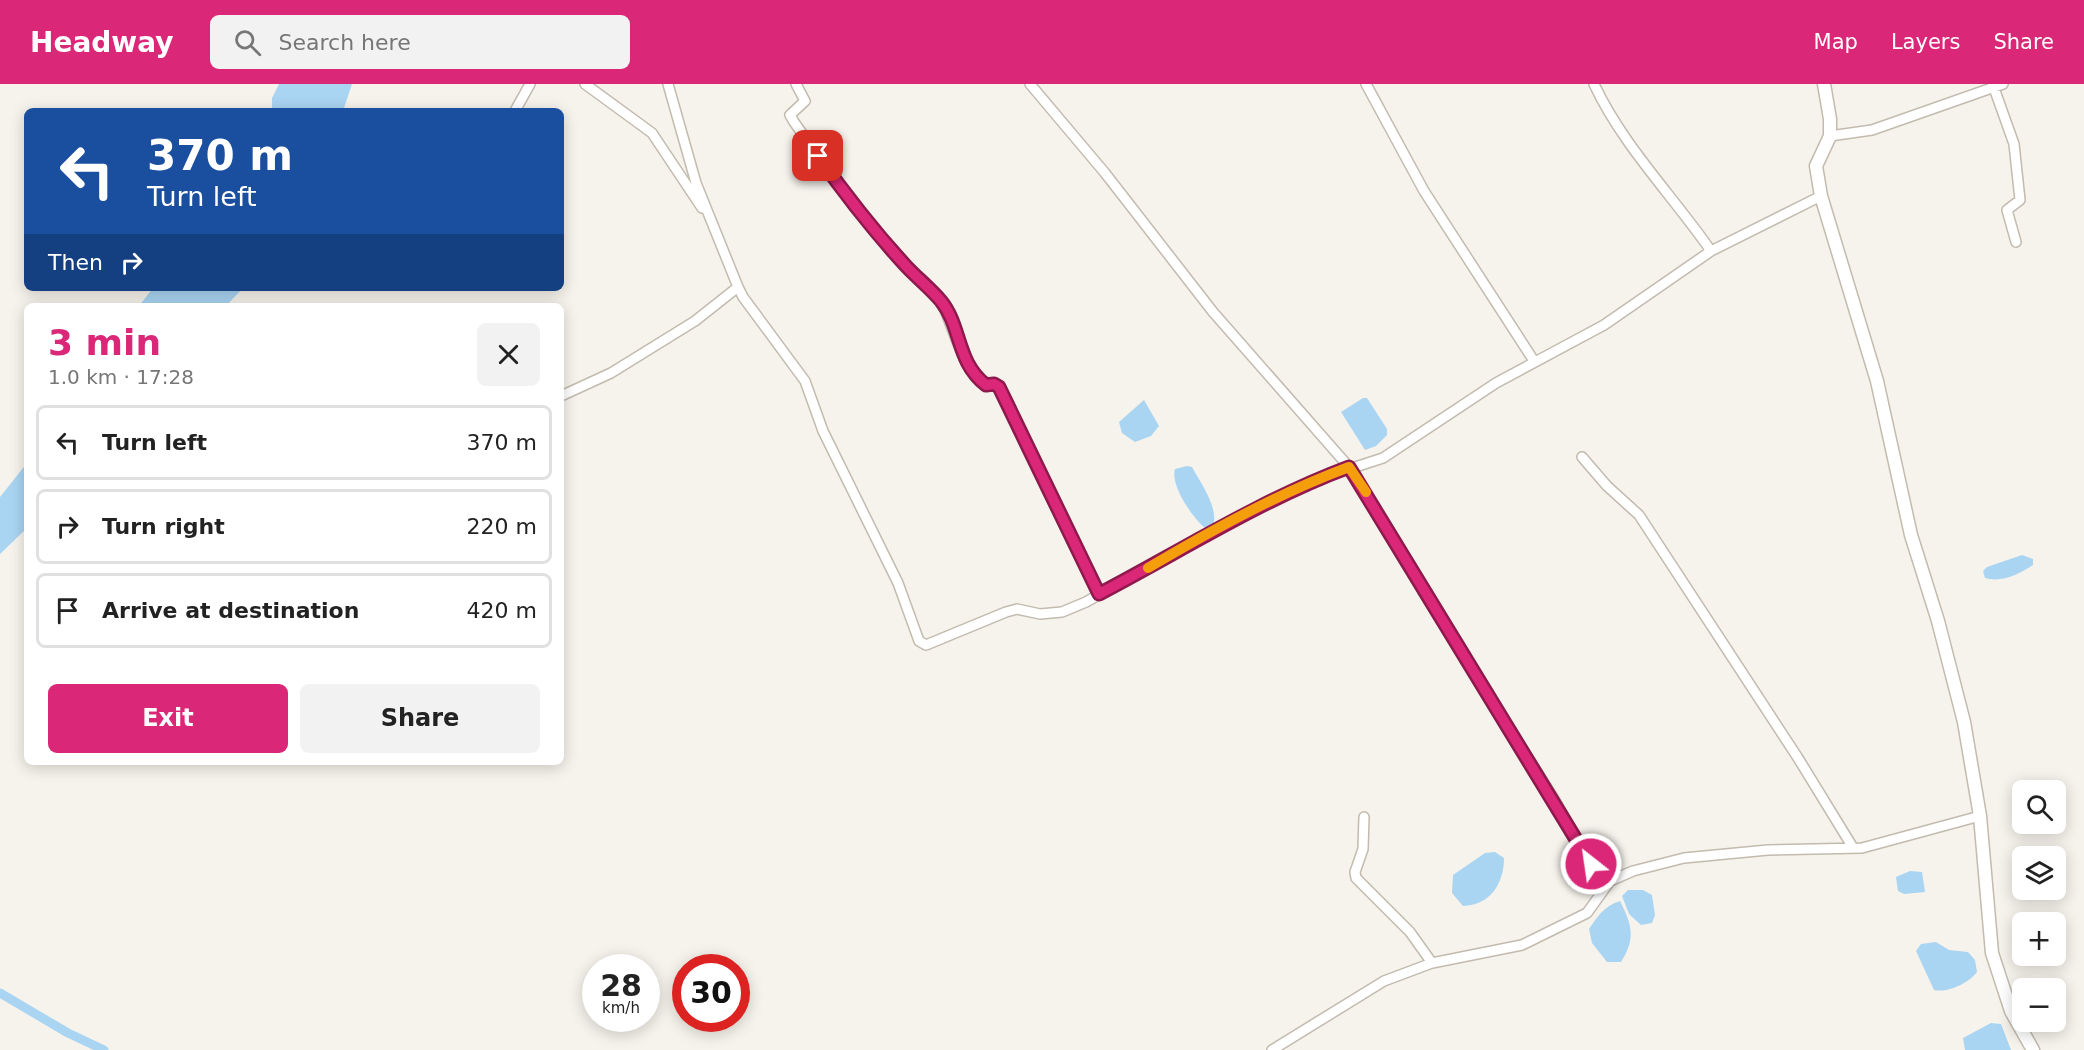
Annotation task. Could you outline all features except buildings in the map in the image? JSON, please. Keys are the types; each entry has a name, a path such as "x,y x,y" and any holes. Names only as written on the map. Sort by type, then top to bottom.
{"street":[{"path":"517,108 530,84"},
{"path":"585,84 652,133 710,220"},
{"path":"668,84 710,220 738,287 805,381 823,431 894,573 919,641 926,645 1017,609 1040,614 1062,612 1099,594 1200,537 1309,482 1349,467 1383,458 1458,407 1534,361 1604,326 1711,251 1821,196"},
{"path":"796,84 805,101 790,116 855,208 906,267 941,302 950,317 960,348 975,376 986,385 994,384 999,387 1099,594"},
{"path":"1030,84 1105,173 1213,312 1349,467 1430,602 1554,799 1604,888"},
{"path":"1366,84 1424,190 1534,361"},
{"path":"1594,84 1602,101 1656,181 1711,251"},
{"path":"1824,84 1830,110 1830,136 1816,166 1821,196 1877,381 1911,535 1938,621 1964,722 1980,816 1992,953 2011,1011 2033,1050"},
{"path":"1830,136 1872,130 1999,86 2014,144 2020,200 2007,210 2016,242"},
{"path":"564,395 611,373 686,327 738,287"},
{"path":"1582,457 1607,486 1639,515 1798,758 1852,846"},
{"path":"1272,1050 1384,981 1432,963 1521,945 1587,913 1610,881 1634,871 1684,858 1852,846 1862,848 1980,816"},
{"path":"1364,818 1363,849 1355,872 1356,878 1410,932 1432,963"}],"water":[{"path":"279,84 352,84 344,108 272,108 272,98"},
{"path":"151,291 240,291 229,303 141,303"},
{"path":"1363,398 1367,398 1387,429 1387,435 1376,446 1365,450 1341,412"},
{"path":"1144,400 1159,426 1151,436 1135,442 1122,433 1119,422"},
{"path":"24,467 24,531 0,554 0,497"},
{"path":"1192,467 1208,496 1214,512 1213,527 1205,528 1200,523 1179,493 1174,476 1175,469"},
{"path":"2022,555 2033,559 2033,565 2004,578 1985,578 1983,571 1987,567"},
{"path":"1495,852 1504,858 1501,876 1494,891 1481,902 1463,906 1452,893 1453,875 1485,853"},
{"path":"1910,871 1922,872 1925,892 1904,894 1898,891 1896,877"},
{"path":"1628,890 1643,890 1652,895 1655,915 1652,923 1641,925 1629,914 1622,896"},
{"path":"1620,901 1630,925 1629,946 1621,962 1607,962 1592,943 1589,929 1606,909"},
{"path":"1936,942 1949,950 1968,952 1975,960 1977,972 1958,986 1940,991 1934,990 1916,951 1921,944"},
{"path":"1991,1023 2001,1024 2011,1050 1965,1050 1963,1038"}],"waterway":[{"path":"0,993 68,1033 104,1050"}],"slow traffic":[{"path":"1148,568 1200,537 1309,482 1349,467 1366,492"}],"route":[{"path":"818,156 855,208 906,267 941,302 950,317 960,348 975,376 986,385 994,384 999,387 1099,594 1200,537 1309,482 1349,467 1396,542 1424,593 1554,799 1591,864"}]}
